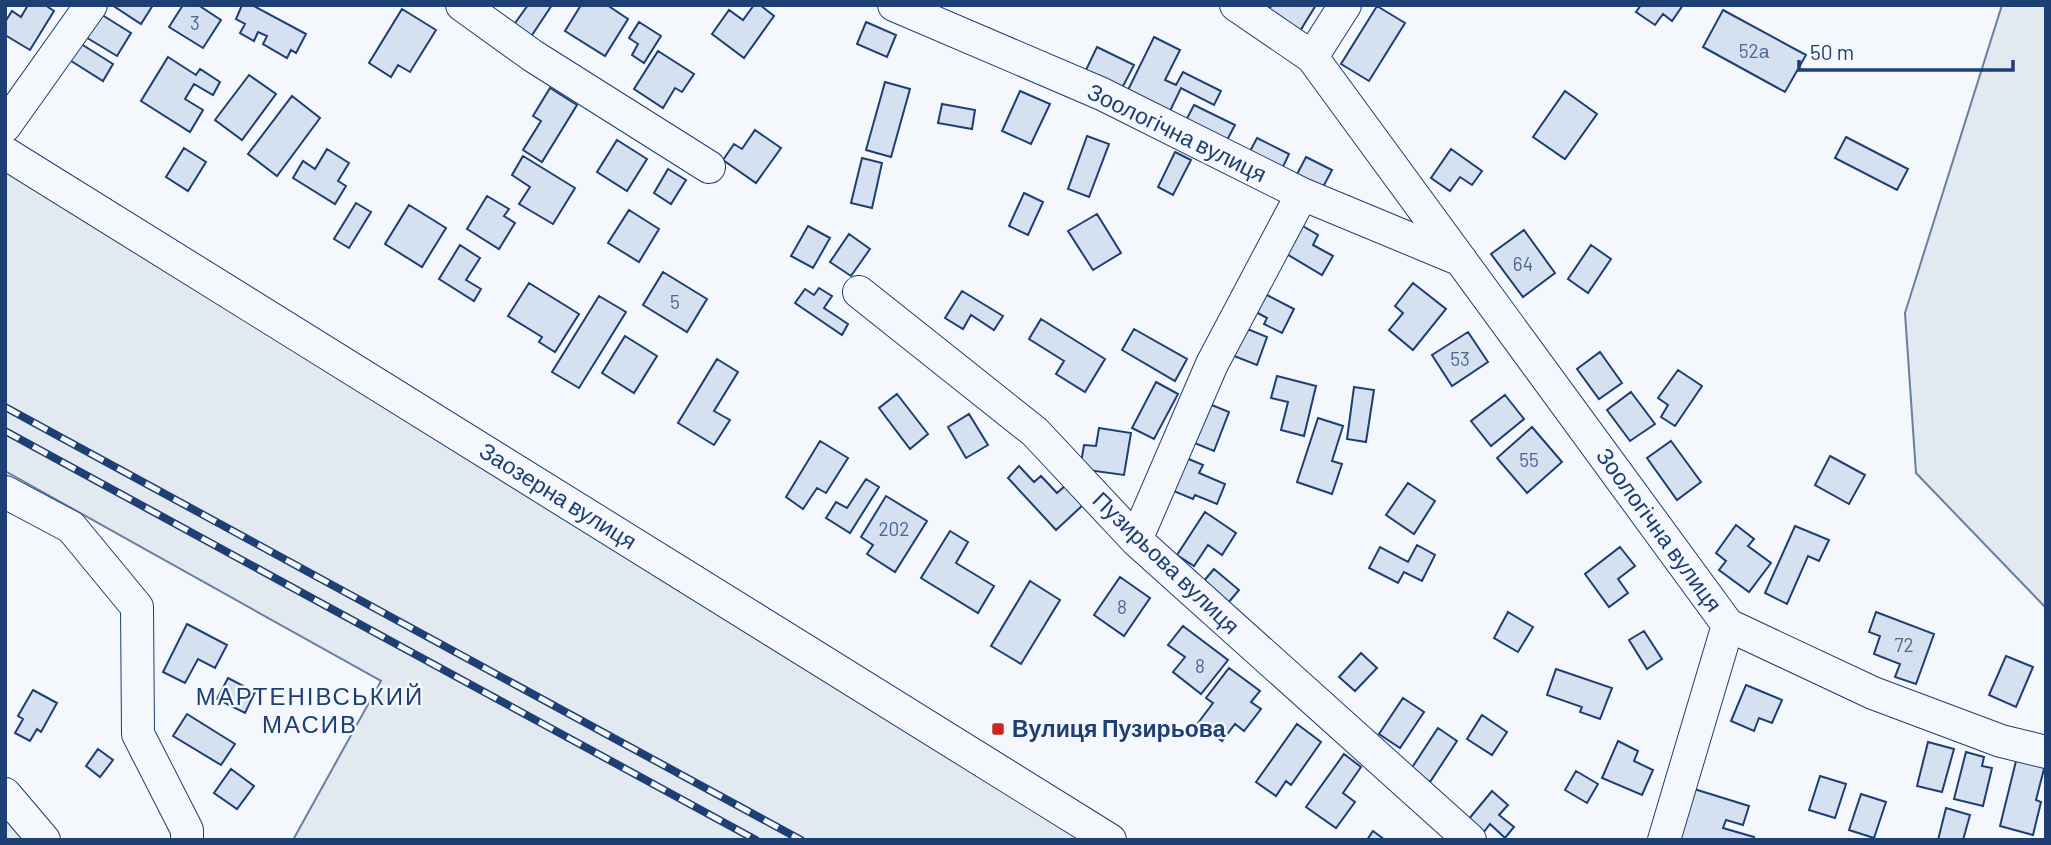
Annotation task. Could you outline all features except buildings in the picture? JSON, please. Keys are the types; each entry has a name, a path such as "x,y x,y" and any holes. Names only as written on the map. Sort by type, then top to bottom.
{"street":[{"path":"5,126 91,5"},
{"path":"461,5 533,56 709,167"},
{"name":"Зоологічна вулиця","path":"894,5 1102,94 1302,194 1461,260"},
{"name":"Зоологічна вулиця","path":"1236,5 1312,57 1728,625 1873,693 2001,741 2046,752"},
{"path":"1312,57 1345,5"},
{"name":"Заозерна вулиця","path":"5,153 1110,840"},
{"path":"1136,540 1212,364 1302,194"},
{"name":"Пузирьова вулиця","path":"859,292 1035,432 1136,540 1470,840"},
{"path":"5,492 71,527 137,607 138,734 187,830 187,840"},
{"path":"1664,840 1728,625"},
{"path":"5,794 44,840"}],"shaded area":[{"path":"2002,5 2046,5 2046,608 1916,473 1905,313"},
{"path":"5,153 1110,840 293,840 381,681 5,471"},
{"path":"5,807 33,840 5,840"}],"railway":[{"path":"5,407 801,840"},
{"path":"5,431 756,840"}],"place":[{"name":"Вулиця Пузирьова","path":"998,729"}],"district":[{"name":"МАРТЕНІВСЬКИЙ МАСИВ","path":"310,711"}]}
